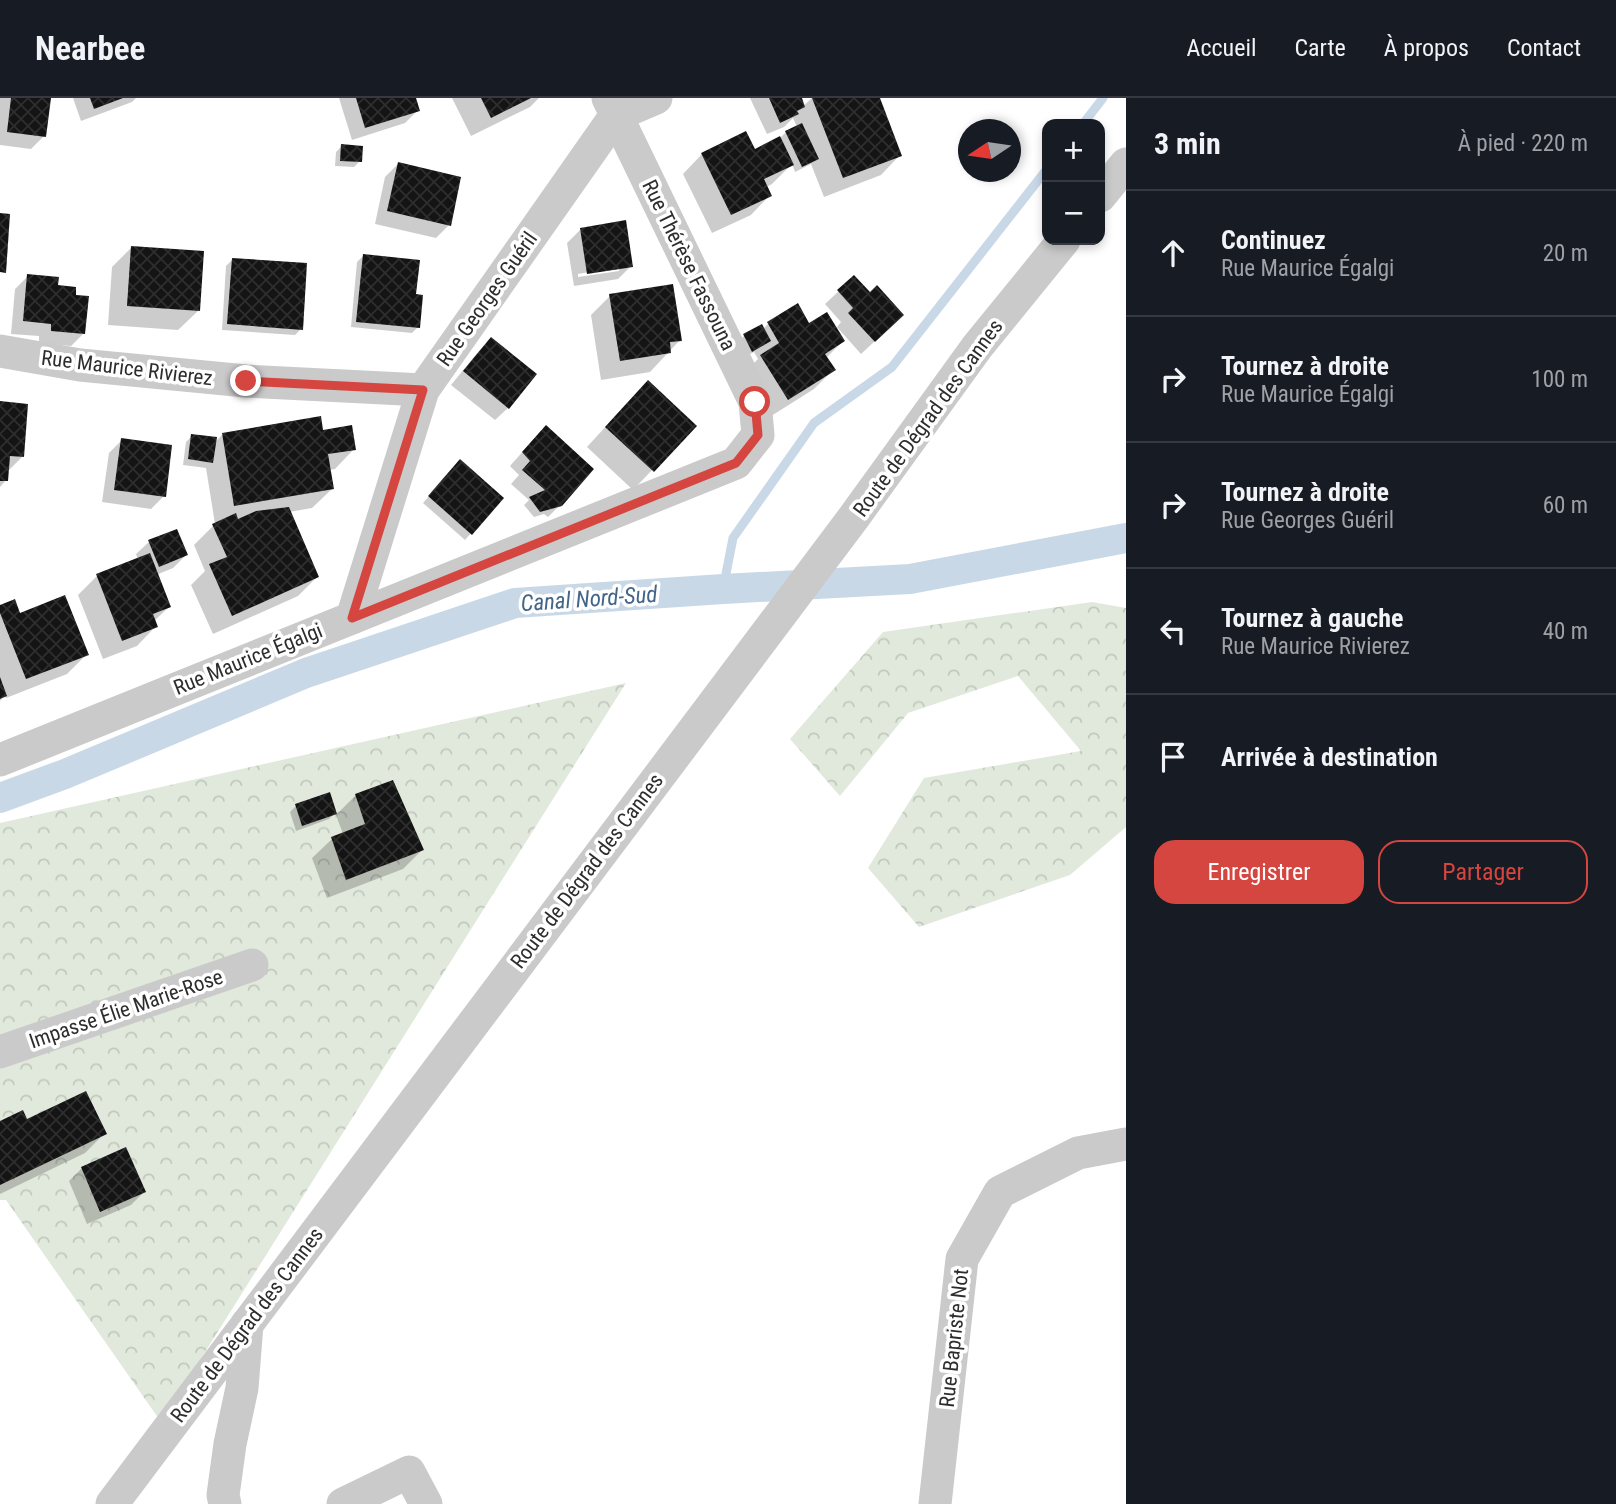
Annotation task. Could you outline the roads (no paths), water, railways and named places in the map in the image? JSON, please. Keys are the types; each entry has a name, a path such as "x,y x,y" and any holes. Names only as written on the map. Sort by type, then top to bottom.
{"street":[{"path":"612,107 656,98"},
{"name":"Rue Georges Guéril","path":"352,618 423,390 612,107"},
{"name":"Rue Thérèse Fassouna","path":"612,107 755,402 758,435"},
{"name":"Route de Dégrad des Cannes","path":"112,1504 854,517 977,347 1060,245"},
{"name":"Rue Maurice Rivierez","path":"0,351 80,365 232,379 423,390"},
{"name":"Rue Maurice Égalgi","path":"0,760 736,463 758,435"},
{"name":"Impasse Élie Marie-Rose","path":"0,1052 252,965"},
{"name":"Rue Bapriste Not","path":"936,1504 962,1259 999,1192 1078,1153 1126,1144"},
{"path":"225,1504 223,1495 242,1388 247,1324"},
{"path":"343,1504 408,1472 426,1504"}],"waterway":[{"path":"1087,119 1103,98"},
{"path":"723,589 733,538 814,423 892,367 1042,175"},
{"name":"Canal Nord-Sud","path":"0,798 65,774 306,673 515,603 910,579 1126,538"}]}
